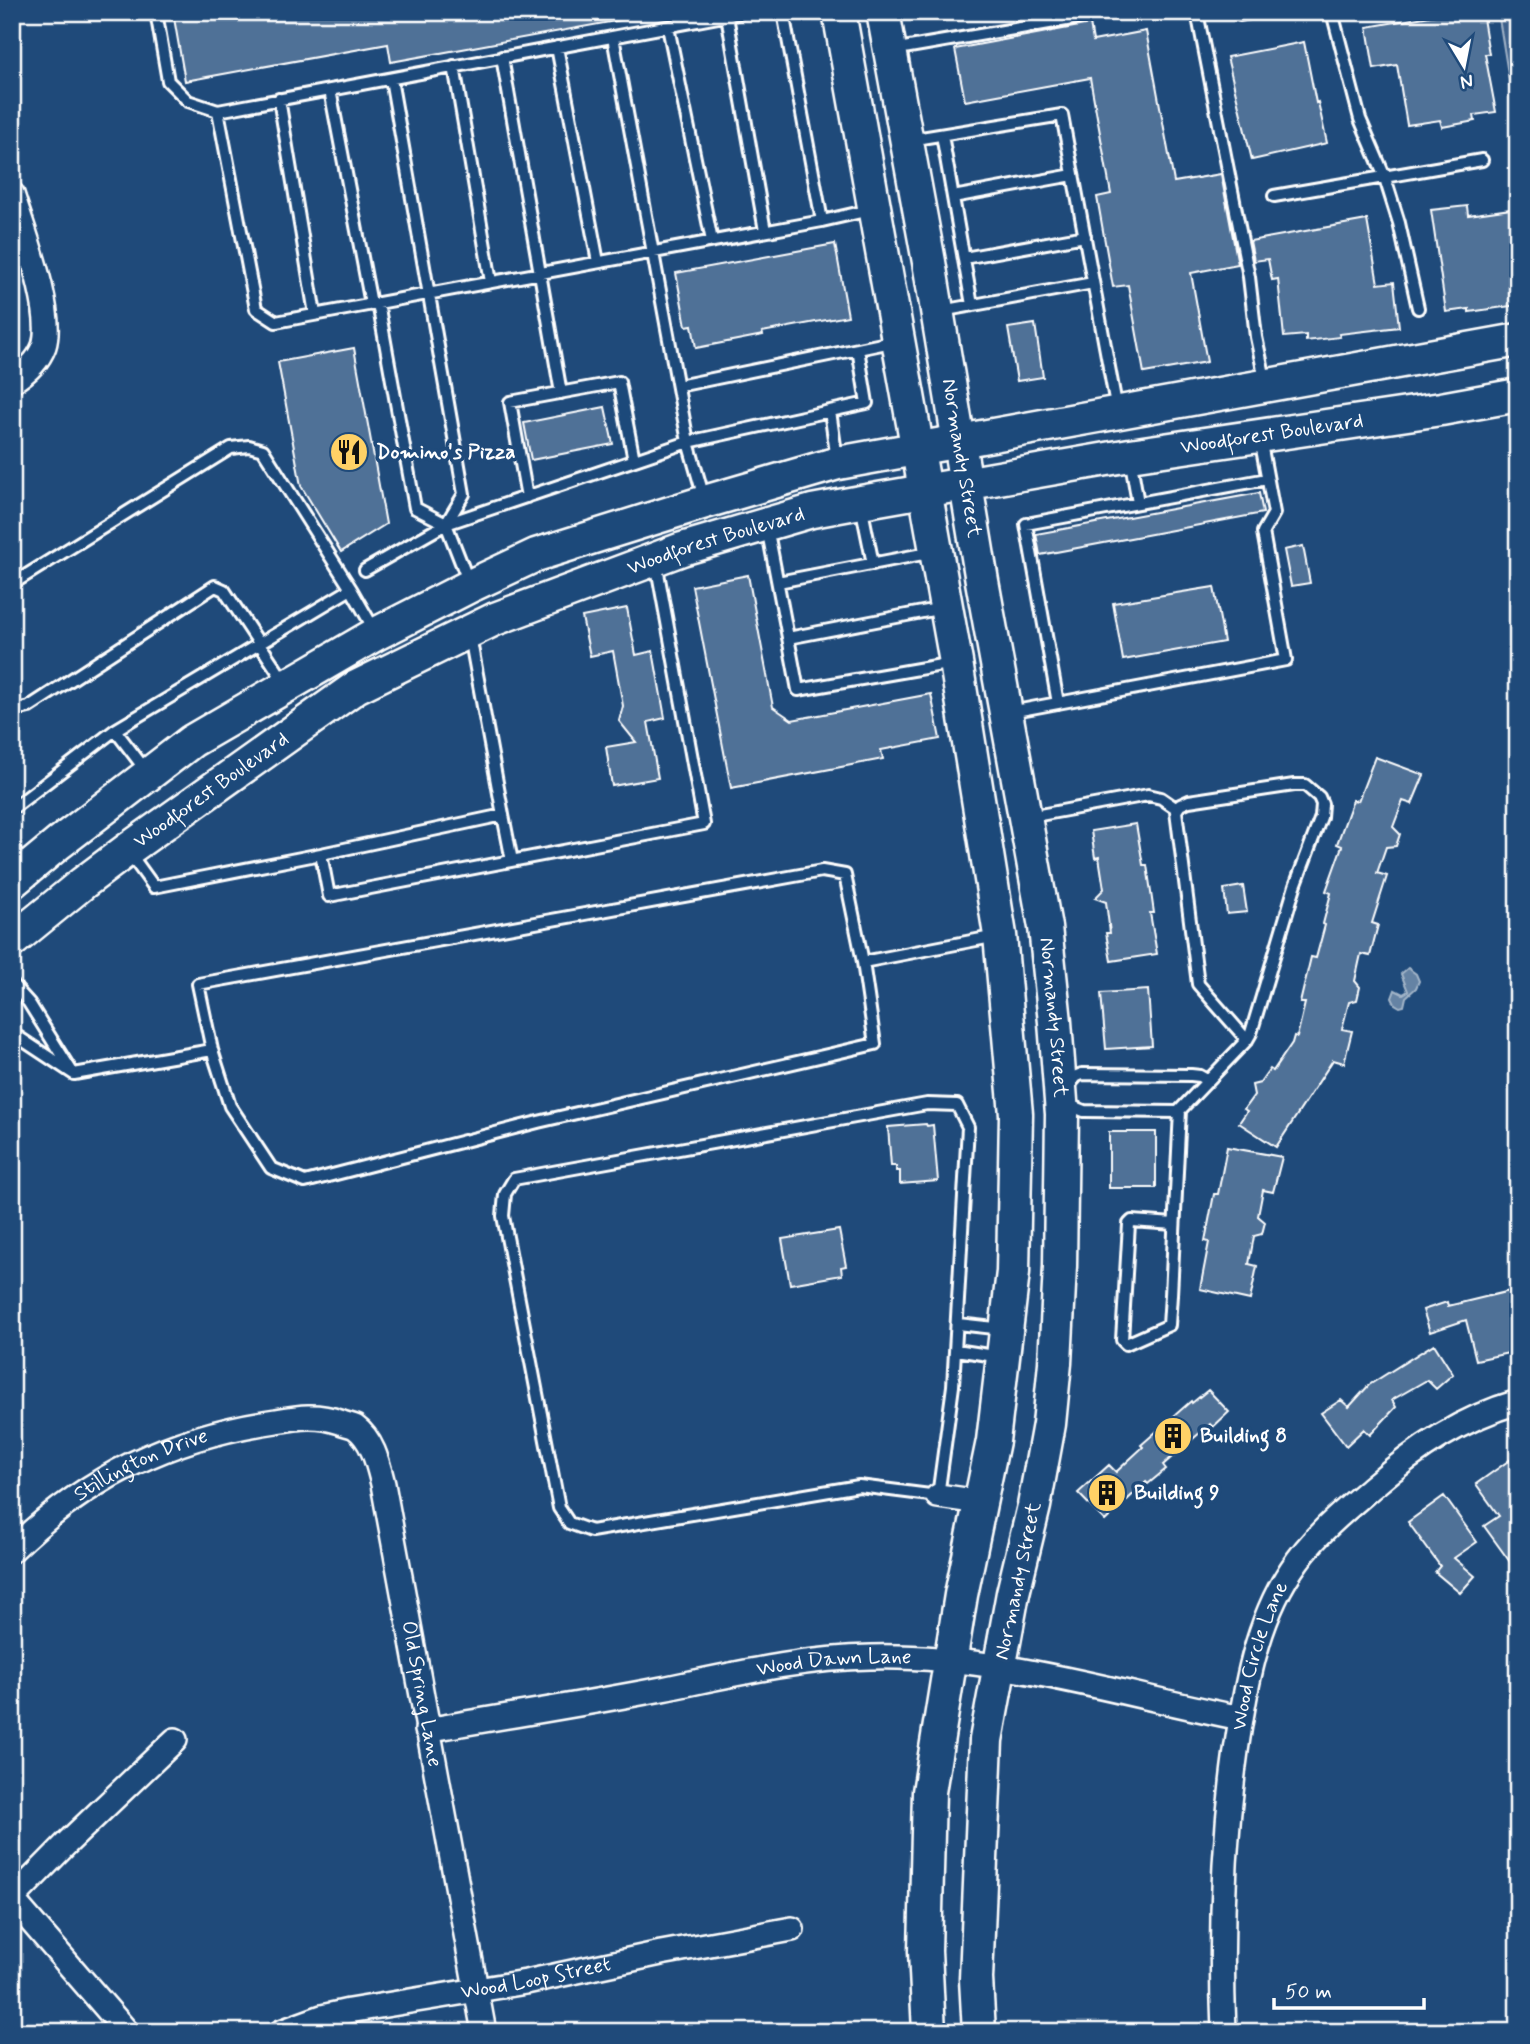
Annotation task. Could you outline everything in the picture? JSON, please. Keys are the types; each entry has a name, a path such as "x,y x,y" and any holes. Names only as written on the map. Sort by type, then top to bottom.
{"main road":[{"name":"Normandy Street","path":"839,12 956,662 1000,935 1016,1114 1013,1272 993,1441 929,1792 925,1951 929,2032"},
{"name":"Normandy Street","path":"883,12 1045,927 1060,1091 1060,1266 1053,1383 1037,1492 1013,1593 986,1740 977,1959 979,2032"},
{"path":"862,141 904,136"},
{"name":"Woodforest Boulevard","path":"18,866 192,741 376,634 536,555 838,463 1518,340"},
{"path":"1259,388 1259,436"},
{"name":"Woodforest Boulevard","path":"12,941 127,850 356,687 482,626 656,560 811,511 1130,455 1518,395"},
{"path":"470,586 482,626"},
{"path":"149,774 177,814"},
{"path":"982,824 1026,817"},
{"path":"1014,1094 1060,1091"},
{"path":"1003,1354 1053,1383"},
{"path":"925,1951 977,1959"}],"street":[{"path":"12,194 47,324 41,353 30,367 12,381"},
{"name":"Wood Circle Lane","path":"1224,2032 1221,1960 1223,1863 1241,1718 1250,1672 1265,1621 1281,1586 1304,1551 1403,1460 1441,1434 1483,1414 1518,1402"},
{"name":"Old Spring Lane","path":"290,1419 313,1415 355,1427 373,1449 383,1484 484,2032"},
{"name":"Stillington Drive","path":"12,1550 67,1502 129,1464 193,1438 290,1419"},
{"path":"938,1496 980,1502"},
{"name":"Wood Dawn Lane","path":"427,1730 827,1659 871,1657 951,1660 1000,1666 1241,1718"},
{"path":"127,2032 12,1899 66,1843 175,1740"},
{"name":"Wood Loop Street","path":"281,2032 349,2011 477,1990 792,1929"}],"lane":[{"path":"156,12 168,81 188,101 218,111 745,12"},
{"path":"783,12 822,221"},
{"path":"889,51 1113,12"},
{"path":"1197,12 1249,278 1259,388"},
{"path":"1240,15 1256,12"},
{"path":"1332,12 1360,119 1384,175 1399,223 1418,309"},
{"path":"727,16 765,231"},
{"path":"668,27 712,241"},
{"path":"613,37 688,442 705,502"},
{"path":"557,47 598,262"},
{"path":"502,57 561,393"},
{"path":"454,66 491,282"},
{"path":"391,79 464,494 446,524"},
{"path":"330,90 415,508 446,524 470,586"},
{"path":"279,99 316,314"},
{"path":"218,111 256,309 276,322 874,210"},
{"path":"904,136 942,135 1062,115 1117,413"},
{"path":"942,135 972,305"},
{"path":"1273,196 1482,160"},
{"path":"953,197 1073,175"},
{"path":"964,258 1085,236"},
{"path":"937,312 1093,283"},
{"path":"678,386 898,340"},
{"path":"365,570 446,524 688,442 867,403 858,349"},
{"path":"527,497 510,402 619,382 634,460"},
{"path":"830,411 838,463"},
{"path":"1007,712 1286,660 1263,532 1274,513 1259,436"},
{"path":"12,584 231,448 249,446 263,450 351,589 376,634"},
{"path":"1130,455 1138,503"},
{"path":"1058,703 1026,524 1267,480"},
{"path":"861,502 873,564"},
{"path":"767,524 798,690 956,662"},
{"path":"778,582 936,552"},
{"path":"321,854 329,896 704,824 656,560"},
{"path":"12,711 29,707 215,586 224,590 287,686"},
{"path":"12,809 115,730 351,589"},
{"path":"788,638 946,607"},
{"path":"482,626 503,815 512,860"},
{"path":"115,730 149,774"},
{"path":"1174,1223 1132,1221 1129,1224 1122,1340 1126,1344 1169,1325 1174,1223 1179,1112 1184,1103 1247,1040 1255,1023 1295,886 1321,817 1321,800 1311,788 1294,785 1189,802 1177,809"},
{"path":"1026,817 1148,795 1161,798 1177,809"},
{"path":"1177,809 1176,824 1198,984 1247,1040"},
{"path":"127,850 154,887 503,815"},
{"path":"822,871 845,875 863,962 875,1044 538,1122 305,1182 271,1168 230,1106 212,1051 198,984 822,871"},
{"path":"863,962 1000,935"},
{"path":"12,984 29,1003 74,1074"},
{"path":"12,1033 74,1074 212,1051"},
{"path":"1179,1112 1084,1111 1074,1107 1060,1091 1082,1074 1191,1075 1207,1080"},
{"path":"928,1104 957,1105 968,1127 958,1324 953,1386 938,1496 859,1486 591,1531 569,1523 559,1508 503,1216 505,1194 514,1179 928,1104"},
{"path":"958,1324 1003,1354"},
{"path":"956,1350 1003,1354"}],"shaded area":[{"path":"1498,12 1518,12 1518,136"},
{"path":"1408,968 1416,974 1419,981 1406,997 1404,1006 1400,1007 1392,998 1395,990 1403,994 1408,991 1401,974"}],"building":[{"path":"204,12 620,12 621,20 391,62 388,44 185,81 174,18"},
{"path":"1453,12 1482,12 1489,54 1485,54 1496,112 1474,115 1475,121 1442,127 1440,120 1407,125 1397,65 1374,69 1367,27"},
{"path":"1090,24 1093,41 1146,31 1174,182 1221,174 1238,264 1191,273 1207,362 1144,373 1128,285 1113,287 1097,197 1111,194 1090,78 965,101 955,49"},
{"path":"1304,42 1327,143 1252,160 1227,57"},
{"path":"1467,206 1468,215 1511,209 1518,261 1518,305 1469,312 1469,309 1446,312 1431,210"},
{"path":"1367,220 1378,284 1394,282 1399,327 1306,341 1306,335 1284,337 1278,279 1272,280 1268,259 1254,261 1250,241"},
{"path":"835,244 848,316 696,348 692,325 686,326 676,273"},
{"path":"1035,324 1043,377 1017,381 1008,328"},
{"path":"354,348 386,524 341,552 301,486 278,362"},
{"path":"605,407 613,444 531,460 524,423"},
{"path":"1259,493 1263,513 1040,555 1036,534"},
{"path":"1303,546 1310,583 1291,586 1284,550"},
{"path":"748,575 773,707 792,720 931,694 940,739 881,750 883,759 731,788 692,586"},
{"path":"1214,587 1224,642 1123,660 1113,603"},
{"path":"627,608 636,655 653,651 665,718 648,722 658,778 612,786 606,747 636,742 619,721 623,706 613,651 590,656 582,617"},
{"path":"1375,757 1424,775 1412,804 1403,801 1393,827 1400,834 1396,846 1386,847 1377,873 1387,876 1372,923 1378,925 1370,956 1361,954 1355,981 1360,987 1357,1000 1349,1002 1342,1029 1352,1031 1344,1063 1333,1060 1276,1147 1239,1123 1247,1111 1244,1109 1254,1095 1252,1085 1260,1083 1270,1069 1273,1071 1294,1036 1297,1037 1305,1003 1300,1003 1311,957 1316,958 1325,925 1323,924 1331,893 1326,891 1342,846 1337,844 1353,800 1358,801"},
{"path":"1136,824 1143,865 1147,865 1154,913 1150,913 1157,954 1111,961 1106,933 1110,933 1106,902 1095,898 1104,889 1099,857 1095,858 1091,831"},
{"path":"1243,886 1247,912 1227,914 1224,889"},
{"path":"1148,990 1152,1046 1106,1049 1101,993"},
{"path":"933,1125 938,1181 900,1184 900,1171 896,1171 896,1166 891,1166 888,1127"},
{"path":"1109,1132 1156,1132 1156,1188 1109,1188"},
{"path":"1227,1147 1282,1157 1273,1192 1263,1190 1258,1216 1265,1222 1262,1234 1254,1236 1249,1264 1257,1266 1250,1300 1200,1289 1209,1242 1205,1241"},
{"path":"839,1230 846,1266 841,1267 842,1275 790,1284 782,1239"},
{"path":"1518,1289 1518,1351 1476,1360 1466,1320 1430,1332 1423,1310 1447,1302 1448,1306"},
{"path":"1434,1344 1453,1374 1436,1389 1427,1380 1392,1400 1396,1407 1370,1435 1364,1429 1346,1446 1321,1413 1341,1400 1349,1407 1369,1385"},
{"name":"Building 8","path":"1208,1390 1229,1412 1213,1427 1210,1424 1163,1465 1166,1469 1148,1484 1146,1482 1105,1521 1078,1493 1109,1465 1116,1472 1143,1447 1141,1445 1191,1401 1192,1403"},
{"path":"1511,1459 1518,1468 1518,1515 1510,1520 1518,1532 1518,1573 1484,1526 1499,1516 1476,1484"},
{"path":"1444,1496 1477,1542 1454,1558 1475,1576 1460,1593 1435,1572 1440,1566 1408,1522"}],"place":[{"name":"Domino's Pizza","path":"349,452"},
{"name":"Building 8","path":"1173,1436"},
{"name":"Building 9","path":"1107,1493"}]}
